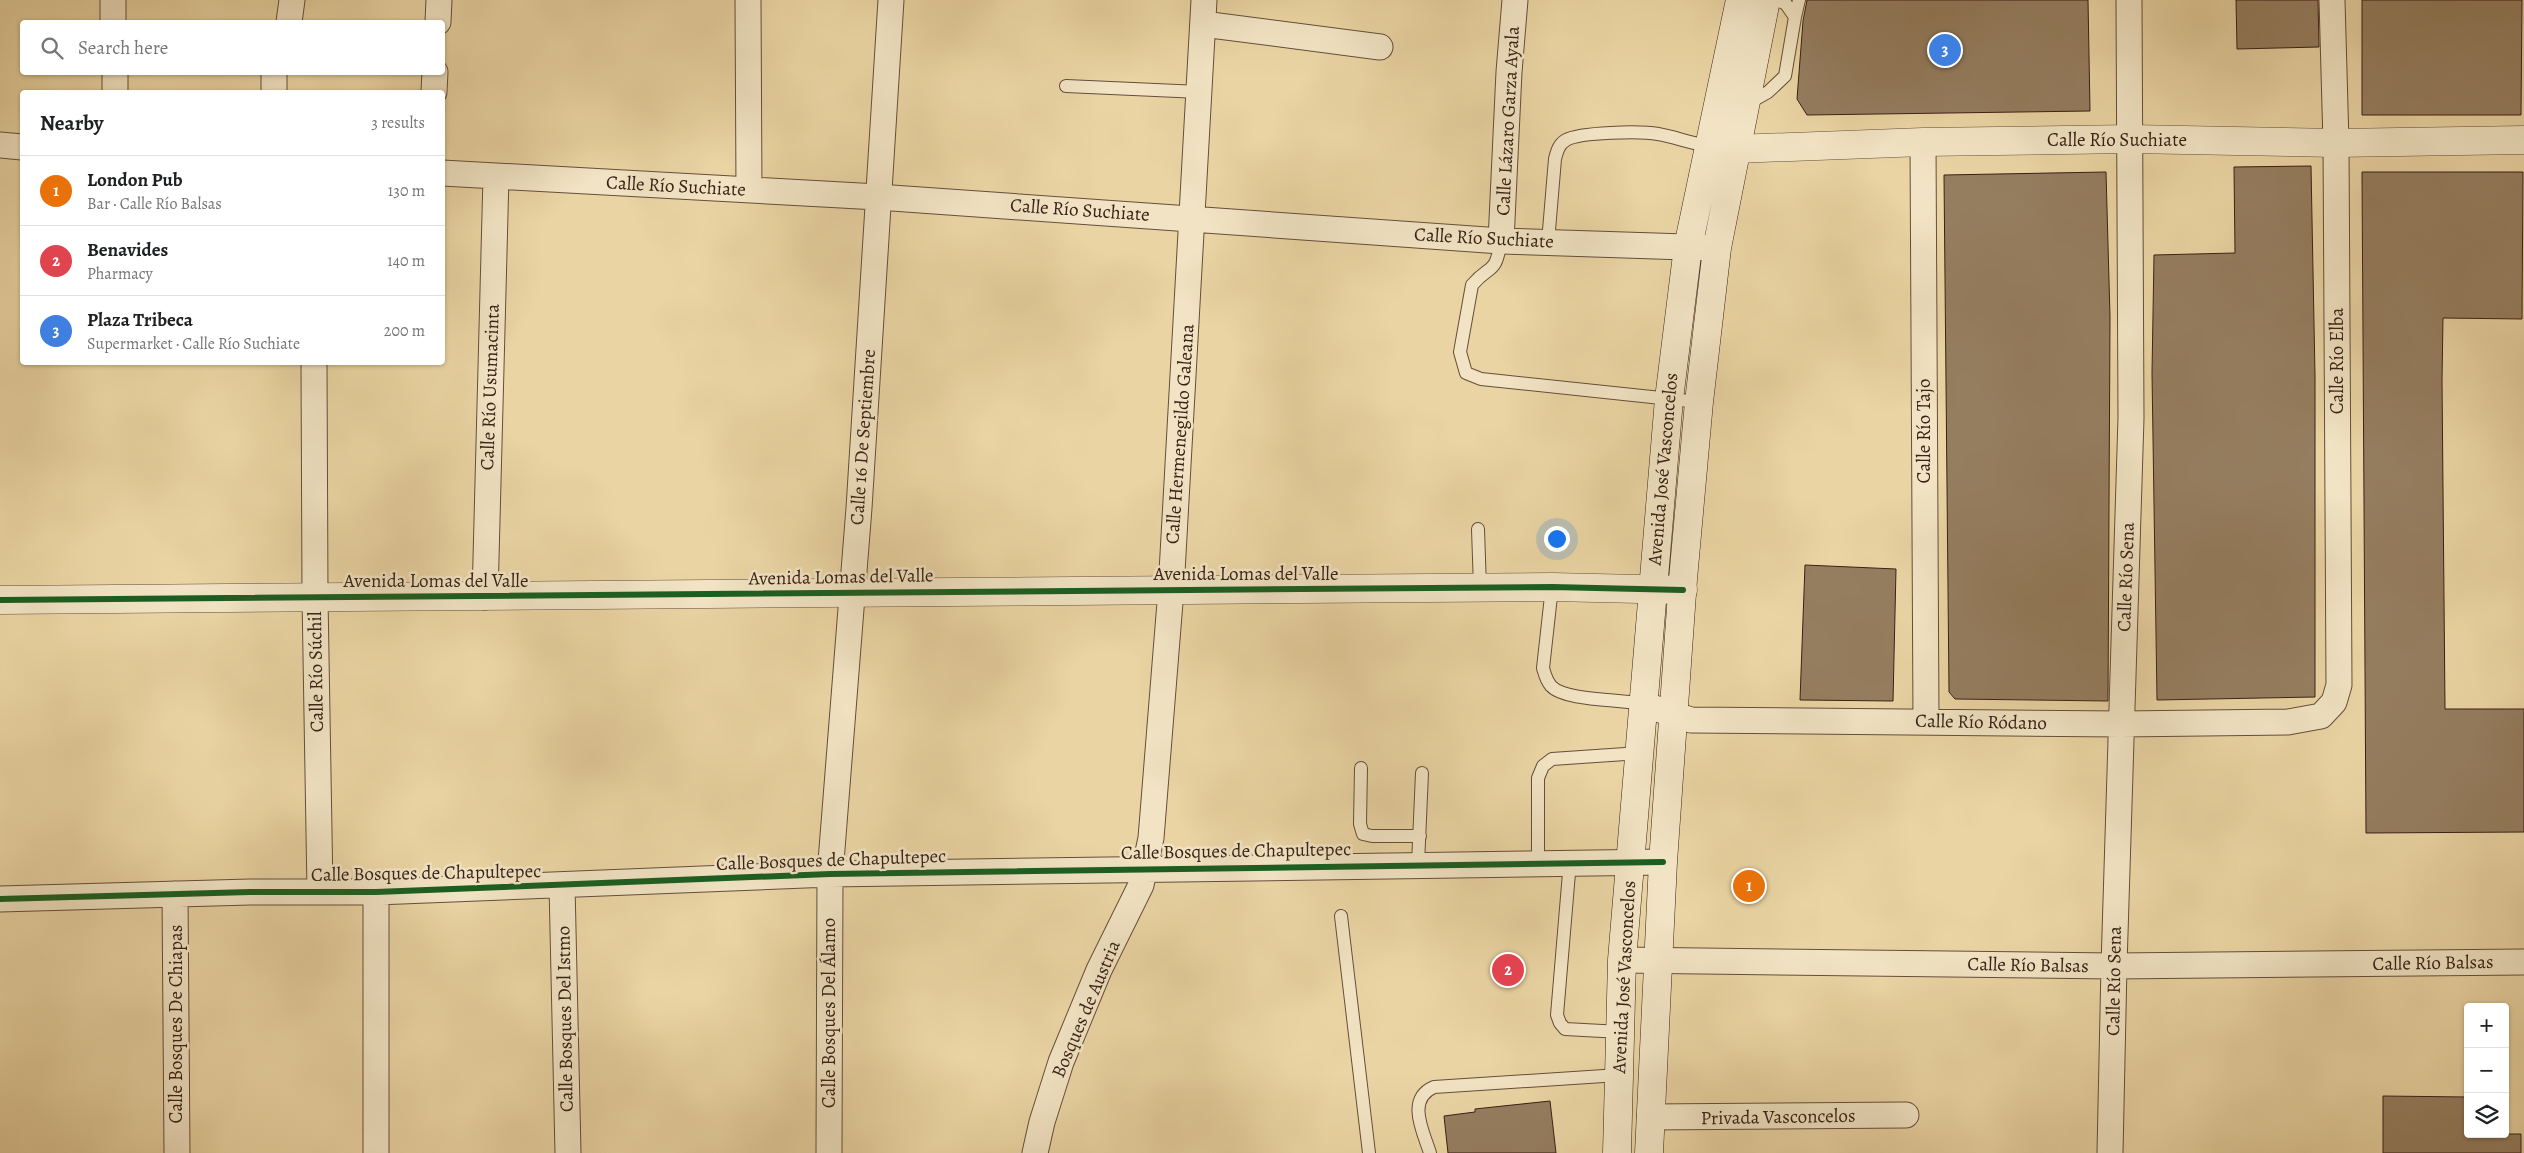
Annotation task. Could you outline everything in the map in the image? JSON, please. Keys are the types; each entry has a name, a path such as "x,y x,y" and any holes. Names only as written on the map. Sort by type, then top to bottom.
{"street":[{"path":"113,0 113,20"},
{"path":"289,20 292,0"},
{"path":"438,20 439,0"},
{"path":"748,0 749,190"},
{"name":"Calle 16 De Septiembre","path":"830,874 859,508 891,0"},
{"name":"Calle Lázaro Garza Ayala","path":"1502,241 1509,72 1516,0"},
{"name":"Avenida José Vasconcelos","path":"1649,1153 1657,960 1673,714 1698,402 1717,248 1723,147 1740,0"},
{"name":"Avenida José Vasconcelos","path":"1617,1153 1622,960 1640,753 1642,704 1654,588 1653,575 1669,399 1688,247 1723,147 1744,105 1766,0"},
{"name":"Calle Río Sena","path":"2110,1153 2131,418 2129,0"},
{"name":"Calle Río Elba","path":"2321,716 2334,702 2339,685 2336,143 2332,0"},
{"path":"1204,12 1380,47"},
{"name":"Calle Hermenegildo Galeana","path":"1146,868 1155,803 1171,590 1194,218 1204,12"},
{"path":"114,75 115,90"},
{"path":"274,75 274,90"},
{"path":"434,90 435,75"},
{"name":"Calle Río Suchiate","path":"1723,147 2131,139 2336,143 2524,140"},
{"name":"Calle Río Tajo","path":"1924,142 1926,721"},
{"path":"0,146 20,147"},
{"name":"Calle Río Suchiate","path":"445,173 878,197 1502,241 1717,248"},
{"name":"Calle Río Usumacinta","path":"484,597 496,176"},
{"name":"Calle Río Súchil","path":"314,365 314,597 320,891"},
{"name":"Avenida Lomas del Valle","path":"0,600 1552,587 1683,590"},
{"name":"Calle Río Ródano","path":"1642,704 1692,720 2121,724 2288,722 2321,716"},
{"name":"Calle Bosques de Chapultepec","path":"0,899 320,891 376,892 830,874 1570,861 1664,862"},
{"name":"Bosques de Austria","path":"1035,1153 1042,1122 1061,1062 1100,970 1141,885 1146,868"},
{"name":"Calle Bosques Del Álamo","path":"829,1153 830,874"},
{"name":"Calle Bosques Del Istmo","path":"562,885 568,1153"},
{"path":"376,892 376,1153"},
{"name":"Calle Bosques De Chiapas","path":"176,894 177,1153"},
{"name":"Calle Río Balsas","path":"1622,960 2114,966 2524,962"},
{"name":"Privada Vasconcelos","path":"1650,1117 1906,1115"}],"lane":[{"path":"1777,0 1786,4 1795,17"},
{"path":"1744,105 1768,92 1785,76 1799,0"},
{"path":"1066,86 1200,92"},
{"path":"1548,242 1555,159 1559,147 1566,140 1595,134 1655,134 1692,144 1723,147"},
{"path":"1502,241 1497,262 1491,270 1472,286 1460,352 1466,373 1481,379 1698,402"},
{"path":"1478,529 1480,588"},
{"path":"1552,587 1543,668 1545,678 1551,687 1560,692 1577,696 1642,704"},
{"path":"1538,862 1538,778 1543,766 1552,758 1640,753"},
{"path":"1361,768 1360,824 1363,834 1372,836 1420,836"},
{"path":"1418,864 1422,773"},
{"path":"1570,861 1557,1015 1565,1029 1621,1032"},
{"path":"1341,916 1369,1153"},
{"path":"1430,1153 1418,1109 1419,1098 1424,1091 1434,1087 1619,1076"}],"building":[{"path":"1807,0 2088,0 2090,111 1807,115 1797,99 1803,21"},
{"path":"2236,0 2318,0 2319,47 2237,49"},
{"path":"2362,0 2522,0 2521,115 2362,115"},
{"path":"2311,166 2315,376 2315,697 2157,700 2152,373 2154,255 2235,253 2234,167"},
{"path":"2106,172 2110,317 2108,701 1955,699 1949,692 1944,175"},
{"path":"2362,172 2523,172 2522,319 2443,318 2442,380 2445,709 2524,709 2524,832 2366,833"},
{"path":"1805,565 1896,569 1893,701 1800,700"},
{"path":"2383,1096 2464,1097 2464,1138 2509,1138 2509,1134 2521,1134 2521,1153 2383,1153"},
{"path":"1550,1101 1556,1153 1448,1153 1444,1116 1475,1112 1475,1109"}],"cycle path":[{"path":"0,600 1552,587 1683,590"},
{"path":"0,899 250,892 376,892 830,874 1663,862"}],"place":[{"name":"Plaza Tribeca","path":"1945,50"},
{"name":"London Pub","path":"1749,886"},
{"name":"Benavides","path":"1508,970"}]}
